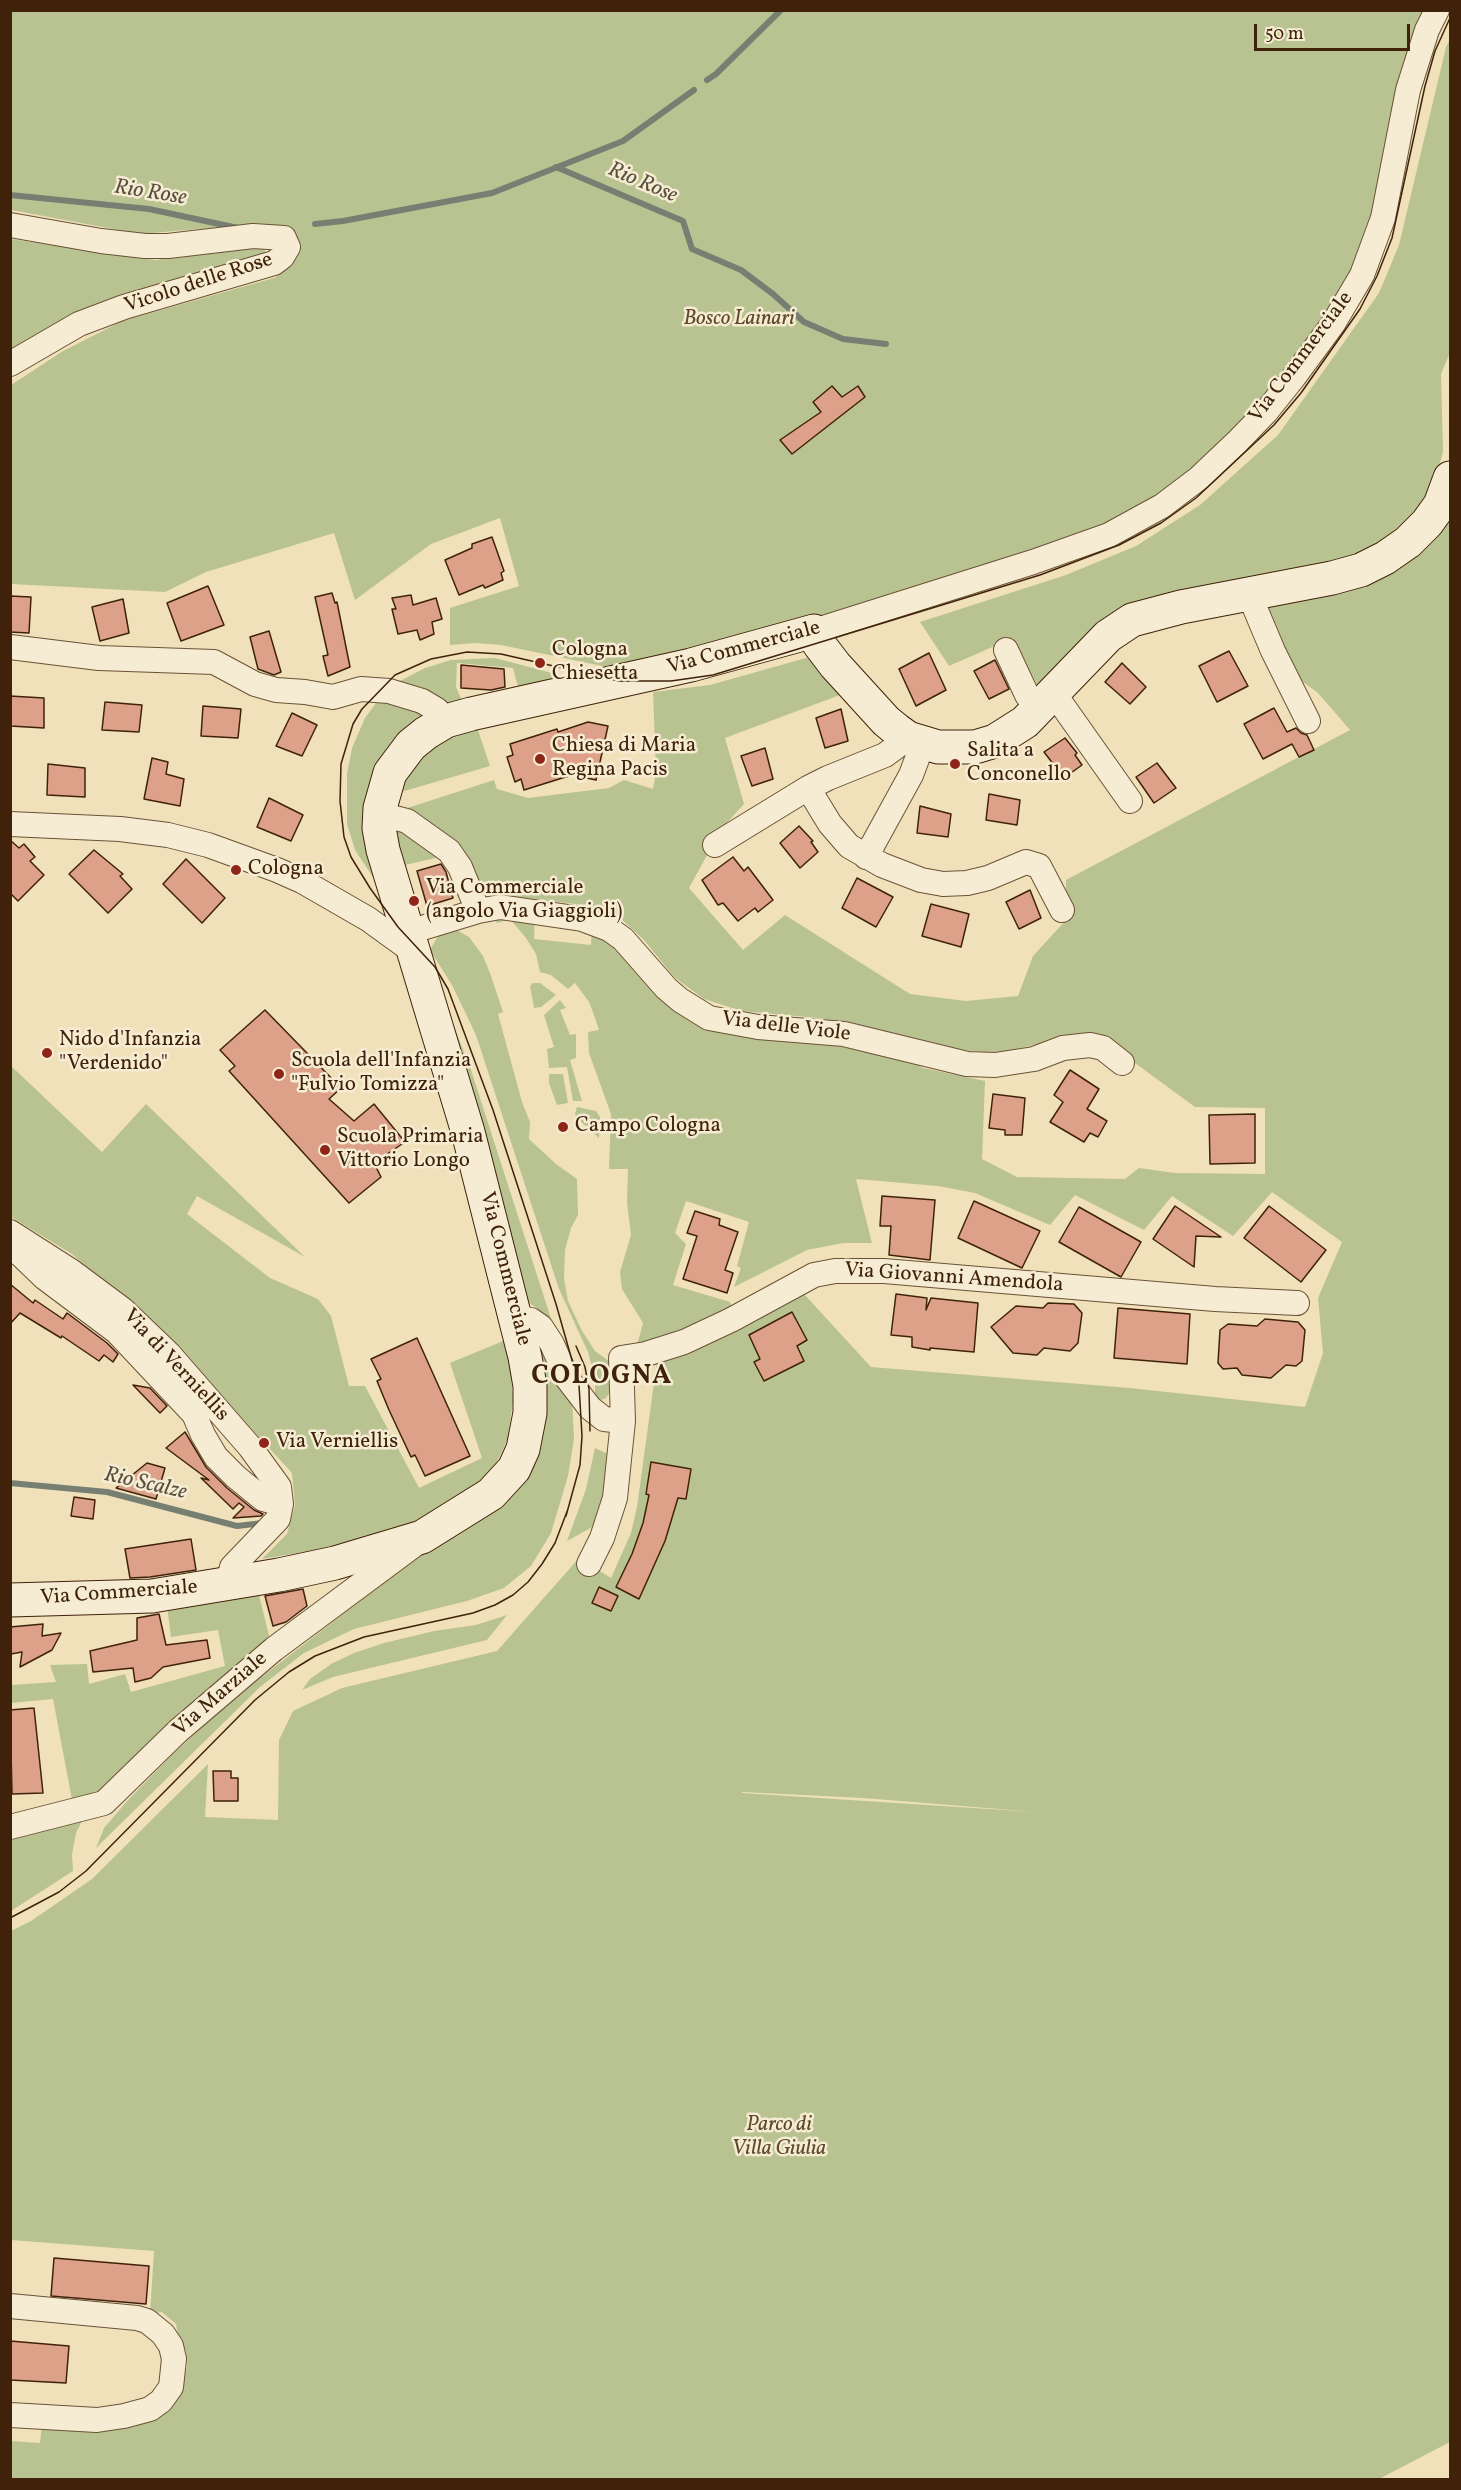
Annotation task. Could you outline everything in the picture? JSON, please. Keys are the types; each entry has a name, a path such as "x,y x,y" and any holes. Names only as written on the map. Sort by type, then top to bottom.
{"main road":[{"path":"814,631 819,644 835,665 885,721 916,741 947,748 975,747 1011,732 1045,701 1108,636 1132,620 1182,607 1332,578 1361,570 1385,558 1408,542 1427,523 1440,506 1450,478"},
{"name":"Via Commerciale","path":"10,1600 152,1596 335,1563 422,1537 490,1494 514,1469 523,1449 531,1413 530,1386 517,1318 468,1132 383,850 379,828 384,787 398,762 426,733 446,721 691,665 814,631"}],"street":[{"name":"Via Commerciale","path":"814,631 1062,553 1110,535 1162,506 1199,478 1237,442 1266,412 1300,369 1333,324 1362,275 1383,218 1408,90 1427,30 1437,10"},
{"name":"Vicolo delle Rose","path":"10,225 101,241 145,246 168,246 253,236 284,238 288,247 282,257 264,267 124,308 80,324 10,364"},
{"path":"1249,594 1273,651 1308,721"},
{"path":"10,647 99,658 214,662 255,684 276,690 333,697 369,688 389,691 422,701 438,710 446,721"},
{"path":"1006,650 1027,695 1045,701 1130,801"},
{"path":"715,845 808,788 916,741"},
{"path":"866,857 911,775 916,741"},
{"path":"808,788 830,825 849,846 901,874 943,884 967,883 988,878 1026,862 1039,866 1062,910"},
{"path":"380,813 407,820 449,851 460,867 478,911"},
{"path":"10,824 120,829 168,835 208,845 302,881 412,943"},
{"name":"Via delle Viole","path":"412,943 478,911 511,908 597,923 609,928 623,939 655,977 680,1000 709,1018 724,1022 844,1034 967,1064 1005,1064 1034,1059 1063,1047 1090,1044 1103,1048 1122,1063"},
{"name":"Via di Verniellis","path":"10,1232 71,1271 122,1309 169,1354 250,1447 279,1487 281,1504 263,1499 223,1464 203,1435 194,1414 117,1332 45,1278 20,1254 10,1249"},
{"name":"Via Giovanni Amendola","path":"589,1564 602,1538 615,1498 622,1421 621,1358 646,1354 684,1341 731,1320 814,1275 835,1271 884,1271 1297,1304"},
{"path":"517,1318 531,1320 541,1327 552,1344 567,1378 590,1408 604,1419 622,1421"},
{"path":"228,1584 232,1567 278,1520 281,1504"},
{"name":"Via Marziale","path":"10,1827 104,1803 178,1731 274,1650 422,1537"},
{"path":"10,2306 103,2313 147,2321 163,2334 171,2346 174,2359 171,2387 161,2401 150,2409 97,2420 10,2415"}],"green space":[{"name":"Bosco Lainari","path":"11,11 1423,11 1410,47 1374,217 1356,267 1335,305 1279,378 1226,438 1174,484 1104,528 824,619 607,667 501,645 475,643 450,645 450,608 519,586 500,518 431,544 355,600 334,533 206,572 165,592 11,584 11,385 63,351 122,321 274,278 292,266 297,244 258,224 140,234 11,210"},
{"path":"1450,39 1450,353 1441,374 1443,452 1436,478 1421,510 1381,546 1354,556 1168,597 1039,688 1013,638 949,666 920,622 1066,575 1136,546 1200,505 1278,435 1379,293 1399,245 1446,47"},
{"path":"11,239 155,260 265,246 265,255 11,350"},
{"name":"Parco di Villa Giulia","path":"1450,518 1450,2442 1377,2480 11,2480 10,2441 40,2443 42,2424 171,2407 182,2391 187,2367 186,2351 179,2340 176,2324 162,2312 150,2314 154,2251 11,2240 11,1931 31,1921 92,1879 208,1764 205,1817 278,1820 279,1740 293,1711 342,1688 497,1651 579,1558 611,1578 631,1533 637,1507 657,1361 724,1336 804,1294 871,1367 1130,1388 1305,1407 1323,1353 1318,1298 1342,1242 1272,1192 1233,1236 1172,1196 1144,1230 1075,1195 1050,1225 975,1193 938,1186 856,1179 872,1243 843,1243 807,1250 734,1287 741,1268 737,1266 749,1222 686,1201 675,1233 686,1244 673,1285 730,1302 732,1308 651,1345 637,1345 643,1323 622,1289 620,1272 631,1235 627,1202 628,1169 609,1169 611,1114 589,1053 588,1032 599,1030 594,1015 589,1002 575,983 568,989 551,975 540,972 536,954 526,938 510,919 497,923 492,914 535,916 534,939 591,945 592,925 684,1010 896,1052 923,1068 985,1081 982,1159 1017,1177 1125,1179 1139,1168 1175,1173 1265,1174 1265,1108 1195,1107 1135,1063 1094,1037 1062,1039 997,1053 947,1049 872,1028 818,1018 741,1011 704,999 674,977 644,940 619,917 583,905 517,897 484,889 453,854 405,865 397,839 398,811 494,780 497,789 528,798 609,788 624,780 653,789 656,772 653,692 710,685 813,656 840,695 725,738 744,804 722,828 689,888 743,950 785,915 910,994 966,1001 1018,996 1033,956 1066,920 1066,880 1350,730 1318,693 1299,679 1265,605","holes":["742,1792 863,1798 1036,1812"]},
{"path":"495,658 586,682 520,694 513,668 457,663 456,687 464,705 446,710 398,682 425,668 451,660"},
{"path":"382,695 435,718 385,770 397,914 355,850 347,824 347,774 352,748 365,718"},
{"path":"476,724 490,766 394,794 428,743"},
{"path":"453,928 469,937 483,956 491,976 503,1012 498,1014 522,1102 530,1122 529,1139 556,1164 577,1179 578,1215 571,1228 565,1250 564,1279 568,1301 582,1331 595,1351 610,1362 611,1390 606,1398 601,1400 595,1399 595,1378 588,1352 559,1289 476,1035 452,985 430,950 438,936"},
{"path":"533,983 540,983 556,995 541,1007 534,1008 530,986"},
{"path":"560,1000 566,1008 560,1010 570,1035 576,1034 576,1058 570,1060 582,1101 573,1101 567,1067 549,1068 547,1049 554,1047 544,1015"},
{"path":"447,1008 471,1070 555,1331 543,1313 528,1302"},
{"path":"10,1065 102,1152 146,1104 305,1257 197,1196 187,1214 270,1278 318,1299 331,1316 349,1386 365,1386 419,1488 482,1458 450,1363 508,1339 513,1400 508,1438 491,1475 419,1521 317,1550 262,1559 287,1534 295,1505 292,1473 175,1346 72,1254 11,1217"},
{"path":"549,1074 563,1074 568,1103 557,1105 549,1083"},
{"path":"577,1107 596,1111 600,1117 599,1138 577,1118 575,1114"},
{"path":"537,1346 559,1383 572,1399 574,1439 568,1476 551,1533 531,1566 504,1588 467,1601 354,1629 304,1653 260,1687 96,1848 104,1828 128,1800 173,1754 233,1699 444,1536 518,1484"},
{"path":"595,1448 612,1456 607,1492 594,1526 567,1541 586,1489"},
{"path":"258,1591 271,1644 108,1788 73,1805 53,1699 11,1703 11,1685 56,1682 50,1665 87,1664 89,1684 125,1674 131,1692 225,1666 218,1630 171,1637 167,1606"},
{"path":"507,1615 487,1640 333,1677 302,1690 310,1679 331,1664 354,1653 384,1643 434,1631 476,1625"},
{"path":"85,1815 76,1833 72,1854 73,1871 11,1911 11,1835"}],"building":[{"path":"832,386 842,397 858,386 865,397 792,454 780,440 821,412 813,402"},
{"path":"492,537 504,571 501,573 503,580 459,595 445,560 472,548 472,544"},
{"path":"208,586 224,625 181,641 167,603"},
{"path":"332,593 335,603 337,602 350,667 328,676 323,656 328,655 315,597"},
{"path":"411,595 413,605 436,598 442,619 432,622 434,634 420,640 417,630 398,634 392,609 396,609 392,598"},
{"path":"10,596 31,597 29,633 10,632"},
{"path":"123,599 129,633 100,641 92,607"},
{"path":"269,631 281,672 274,675 258,669 250,637"},
{"path":"1229,651 1248,686 1217,702 1199,666"},
{"path":"929,653 946,690 916,706 899,669"},
{"path":"995,660 1009,689 989,699 974,671"},
{"path":"1122,663 1146,687 1130,704 1105,682"},
{"path":"461,665 504,669 505,687 491,690 461,688"},
{"path":"10,696 44,698 44,728 10,726"},
{"path":"105,702 142,705 139,732 102,730"},
{"path":"203,706 241,709 238,738 201,736"},
{"path":"1274,708 1287,732 1296,728 1307,735 1314,750 1299,757 1292,744 1263,759 1244,724"},
{"path":"841,709 848,741 825,748 816,718"},
{"path":"292,713 317,725 302,756 276,746"},
{"name":"Chiesa di Maria Regina Pacis","path":"588,722 608,726 596,780 572,775 524,790 521,779 515,782 507,757 513,755 510,744"},
{"path":"1065,738 1077,753 1075,755 1082,765 1064,778 1044,752"},
{"path":"765,748 773,779 752,786 741,756"},
{"path":"152,758 168,762 166,774 184,779 180,806 144,799"},
{"path":"1157,763 1176,788 1154,803 1136,777"},
{"path":"48,764 85,768 85,797 47,795"},
{"path":"989,794 1020,800 1017,825 986,820"},
{"path":"269,798 303,815 291,841 257,827"},
{"path":"920,806 951,814 948,837 917,833"},
{"path":"799,826 813,841 811,842 818,852 800,868 780,843"},
{"path":"10,840 19,848 24,844 35,857 30,861 44,875 18,901 10,893"},
{"path":"94,850 123,874 120,876 132,889 108,913 69,874"},
{"path":"733,857 744,871 748,867 773,900 758,912 755,908 738,921 723,903 718,905 702,880"},
{"path":"186,859 225,898 202,923 163,884"},
{"path":"441,864 446,872 453,898 427,906 417,871"},
{"path":"857,878 893,897 876,927 842,908"},
{"path":"1030,890 1041,918 1019,929 1006,902"},
{"path":"931,904 969,914 961,947 922,936"},
{"path":"265,1010 341,1088 329,1099 354,1121 374,1104 405,1142 374,1163 381,1177 349,1203 229,1071 235,1066 220,1050"},
{"path":"1070,1070 1099,1089 1087,1109 1107,1121 1098,1137 1090,1133 1084,1142 1050,1122 1063,1102 1054,1095"},
{"path":"993,1094 1025,1098 1022,1135 1005,1135 1005,1130 989,1128"},
{"path":"1255,1114 1255,1163 1210,1164 1209,1115"},
{"path":"882,1196 935,1200 930,1260 889,1255 891,1226 880,1226"},
{"path":"974,1201 1040,1231 1022,1268 958,1238"},
{"path":"1175,1206 1221,1237 1196,1236 1194,1267 1153,1239"},
{"path":"1269,1206 1326,1250 1301,1282 1244,1238"},
{"path":"1079,1207 1141,1242 1121,1277 1059,1242"},
{"path":"695,1211 720,1219 719,1225 738,1232 725,1270 733,1273 727,1293 683,1279 697,1236 687,1233"},
{"path":"10,1284 33,1303 35,1300 63,1319 67,1313 107,1343 118,1354 113,1362 104,1355 99,1361 62,1336 61,1338 20,1313 10,1324"},
{"path":"896,1294 927,1298 926,1310 931,1298 978,1303 974,1352 912,1347 912,1337 891,1335"},
{"path":"1048,1303 1074,1304 1082,1313 1078,1343 1070,1351 1044,1348 1037,1355 1013,1353 991,1327 1016,1306 1043,1308"},
{"path":"1118,1308 1190,1314 1187,1364 1114,1358"},
{"path":"792,1312 807,1340 797,1346 804,1361 764,1381 754,1362 760,1359 749,1335"},
{"path":"1265,1319 1298,1322 1305,1330 1302,1361 1296,1366 1286,1365 1271,1378 1242,1375 1237,1368 1223,1369 1218,1363 1220,1330 1228,1324 1257,1326"},
{"path":"417,1338 470,1456 425,1476 415,1455 411,1457 389,1410 377,1381 381,1379 371,1359"},
{"path":"133,1385 150,1388 167,1406 160,1413"},
{"path":"185,1432 206,1467 227,1488 254,1510 263,1514 261,1516 233,1518 244,1507 239,1503 233,1509 201,1478 209,1480 166,1448"},
{"path":"651,1462 691,1469 686,1499 678,1498 665,1541 639,1599 616,1587 632,1554 643,1523 649,1495 646,1494"},
{"path":"147,1463 165,1468 156,1499 116,1488"},
{"path":"74,1497 95,1500 93,1519 71,1516"},
{"path":"191,1539 196,1570 130,1578 125,1549"},
{"path":"599,1587 618,1596 611,1611 592,1603"},
{"path":"303,1589 307,1606 286,1622 273,1626 265,1596"},
{"path":"159,1614 166,1645 207,1640 210,1658 163,1667 151,1678 135,1682 133,1668 93,1672 90,1651 137,1640 137,1618"},
{"path":"43,1624 42,1636 61,1633 52,1650 20,1667 22,1652 11,1654 10,1627"},
{"path":"34,1708 43,1793 12,1794 10,1710"},
{"path":"213,1771 231,1771 231,1778 238,1778 238,1801 214,1801"},
{"path":"54,2258 149,2266 146,2304 51,2296"},
{"path":"10,2341 69,2346 66,2383 10,2380"}],"waterway":[{"name":"Rio Rose","path":"707,80 716,74 781,10"},
{"name":"Rio Rose","path":"315,224 343,221 492,193 623,141 694,90"},
{"name":"Rio Rose","path":"556,167 683,221 692,249 741,270 773,294 804,322 843,339 886,344"},
{"name":"Rio Rose","path":"10,195 149,209 238,228"},
{"name":"Rio Scalze","path":"10,1483 107,1492 237,1526 263,1523"}],"tram line":[{"path":"566,1516 580,1465 582,1436 579,1385 556,1304 493,1110 448,989 435,967 398,927 370,888 351,857 344,837 340,801 341,764 353,724 362,709 395,675 431,659 467,652 501,654 619,681 671,681 713,675 1040,575 1119,545 1161,523 1196,498 1274,425 1301,393 1360,309 1377,276 1392,238 1425,86 1435,51 1450,18"},
{"path":"576,1346 585,1367 589,1389 590,1431"},
{"path":"10,1918 59,1892 86,1871 255,1700 289,1672 315,1656 364,1637 473,1613 513,1595 528,1582 542,1564 555,1543 568,1509"}],"place":[{"name":"Cologna Chiesetta","path":"540,663"},
{"name":"Chiesa di Maria Regina Pacis","path":"540,759"},
{"name":"Salita a Conconello","path":"955,764"},
{"name":"Cologna","path":"236,870"},
{"name":"Via Commerciale (angolo Via Giaggioli)","path":"414,901"},
{"name":"Nido d'Infanzia \"Verdenido\"","path":"47,1053"},
{"name":"Scuola dell'Infanzia \"Fulvio Tomizza\"","path":"279,1074"},
{"name":"Campo Cologna","path":"563,1127"},
{"name":"Scuola Primaria Vittorio Longo","path":"325,1150"},
{"name":"Via Verniellis","path":"264,1443"}],"district":[{"name":"COLOGNA","path":"602,1378"}]}
